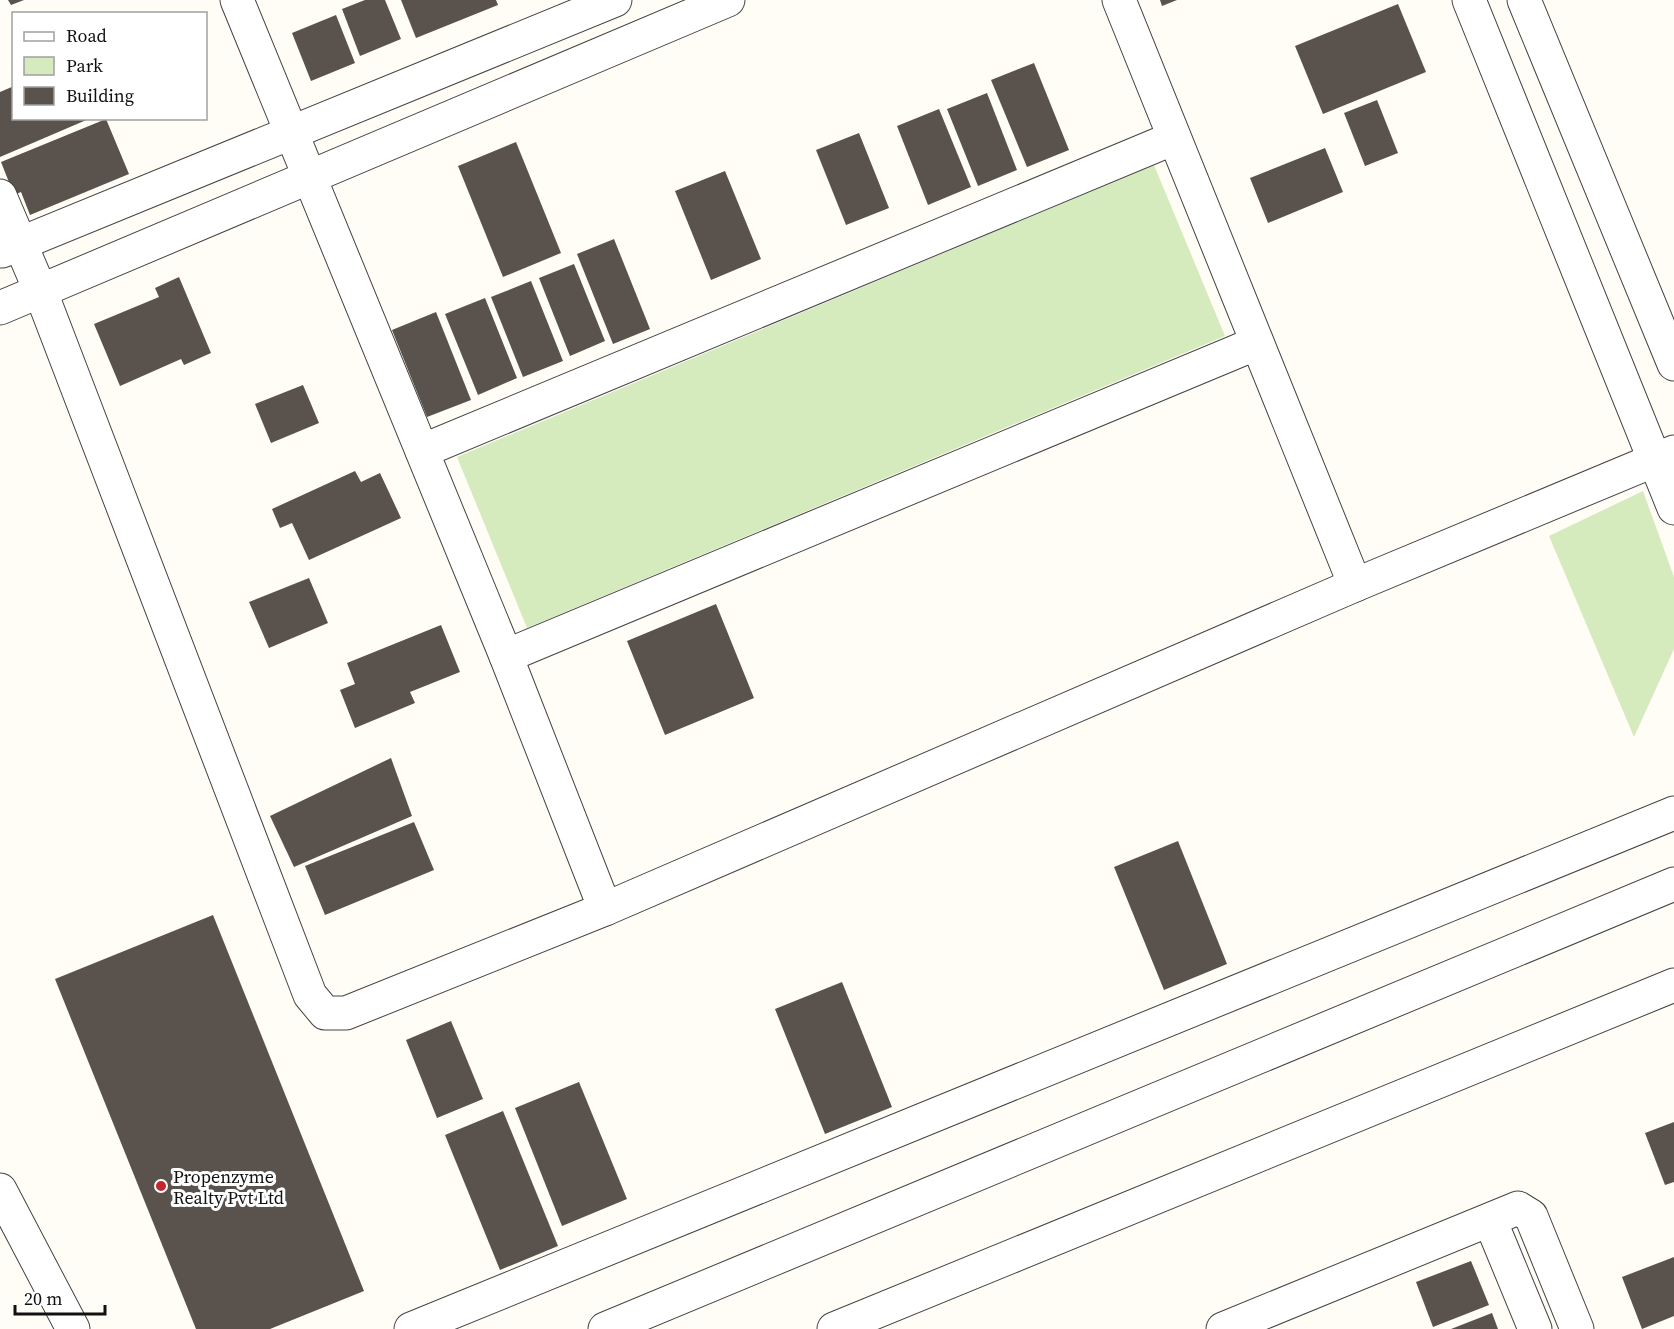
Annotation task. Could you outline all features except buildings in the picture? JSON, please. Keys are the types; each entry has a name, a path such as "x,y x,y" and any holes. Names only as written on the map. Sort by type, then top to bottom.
{"street":[{"path":"237,0 506,656 605,909"},
{"path":"10,247 615,0"},
{"path":"0,308 728,0"},
{"path":"1119,0 1355,585"},
{"path":"1469,0 1665,457 1674,508"},
{"path":"1524,0 1674,364"},
{"path":"422,451 1174,138"},
{"path":"0,196 10,247 40,290 310,995 325,1013 346,1012 605,909 1355,585 1665,457"},
{"path":"506,656 1257,343"},
{"path":"411,1329 1674,813"},
{"path":"605,1329 1674,884"},
{"path":"834,1329 1674,985"},
{"path":"0,1190 73,1329"},
{"path":"1223,1329 1518,1208 1531,1216 1577,1329"},
{"path":"1490,1220 1535,1329"}],"green space":[{"path":"1154,165 1225,336 527,628 457,457"},
{"path":"1643,491 1674,577 1674,649 1634,737 1549,536"}],"place":[{"name":"Propenzyme Realty Pvt Ltd","path":"161,1186"}]}
